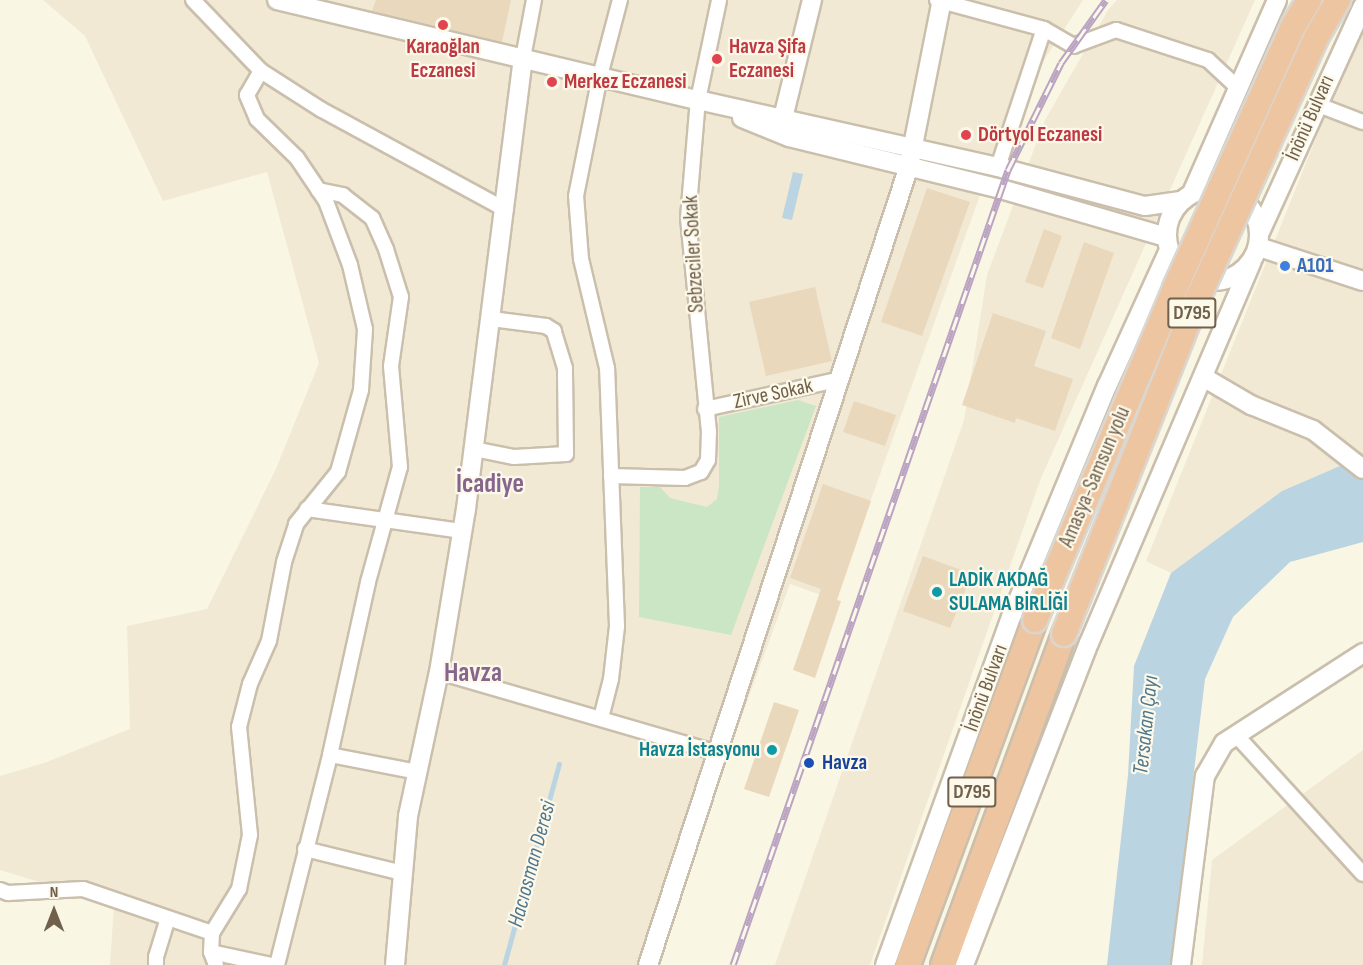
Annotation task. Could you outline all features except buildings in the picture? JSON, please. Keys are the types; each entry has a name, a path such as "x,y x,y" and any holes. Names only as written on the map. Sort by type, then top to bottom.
{"highway":[{"name":"Amasya-Samsun yolu","path":"908,965 1035,620 1175,288 1294,25 1309,0"},
{"name":"Amasya-Samsun yolu","path":"943,965 1064,634 1198,298 1317,36 1338,0"}],"street":[{"path":"193,0 261,71 322,110 506,210"},
{"path":"277,0 698,100 998,167 1145,206 1186,197 1206,188 1222,188 1236,194 1253,210 1257,246 1242,272 1229,279 1208,280 1187,273 1176,263 1168,243 1173,211 1186,197 1277,0"},
{"path":"395,965 408,816 440,672 462,531 506,210 523,58 534,0"},
{"path":"601,718 611,679 617,626 608,368 581,259 576,196 600,76 620,0"},
{"name":"Sebzeciler Sokak","path":"611,476 685,478 701,472 708,460 709,432 688,218 698,100 719,0"},
{"path":"789,137 783,118 812,0"},
{"path":"648,965 842,379 909,166 940,0 1044,29 1073,46 1116,30 1208,60 1238,88"},
{"name":"İnönü Bulvarı","path":"964,965 1089,643 1316,104 1363,6"},
{"path":"998,167 1044,29"},
{"path":"261,71 247,95 257,119 297,158 326,201 350,265 365,328 361,390 338,472 296,524 284,562 269,641 250,684 239,727 250,835 239,890 212,933 213,958 271,965"},
{"path":"698,100 789,137 1001,189 1168,243"},
{"path":"1316,104 1363,122"},
{"path":"277,965 330,754 368,582 400,467 391,366 401,297 386,249 372,218 343,195 318,190"},
{"name":"İnönü Bulvarı","path":"885,965 1012,615 1168,243"},
{"path":"1257,246 1363,281"},
{"path":"474,449 514,457 566,454 565,369 554,331 546,326 491,320"},
{"path":"1203,376 1251,405 1313,430 1363,469"},
{"name":"Zirve Sokak","path":"705,409 842,379"},
{"path":"307,509 462,531"},
{"path":"1181,965 1204,776 1224,743 1363,653"},
{"path":"440,672 717,753"},
{"path":"1236,735 1363,874"},
{"path":"330,754 418,772"},
{"path":"305,849 403,873"},
{"path":"0,890 8,893 83,890 118,899 167,920 212,933"},
{"path":"156,965 156,957 167,920"}],"shaded area":[{"path":"43,0 1083,0 1046,57 989,170 835,600 790,584 651,965 110,965 114,905 0,870 0,776 44,763 130,729 127,626 207,609 275,471 319,363 267,172 163,201 85,36"},
{"path":"1117,0 1255,0 1041,478 870,965 775,965 964,420 987,275 1045,120 1108,10"},
{"path":"1363,32 1363,456 1282,491 1171,573 1146,561 1349,56"},
{"path":"1363,750 1363,965 1202,965 1212,860"}],"green space":[{"path":"798,400 816,406 731,635 639,617 640,487 660,487 670,498 707,507 717,499 719,486 719,417"}],"water":[{"path":"793,172 803,174 792,220 782,218"},
{"name":"Tersakan Çayı","path":"1363,456 1363,542 1290,562 1233,617 1205,679 1171,965 1107,965 1128,775 1134,666 1171,573 1282,491"}],"waterway":[{"name":"Hacıosman Deresi","path":"504,965 559,764"}],"railway":[{"path":"733,965 1008,170 1061,63 1106,0"}],"place":[{"name":"Karaoğlan Eczanesi","path":"443,25"},
{"name":"Havza Şifa Eczanesi","path":"717,59"},
{"name":"Merkez Eczanesi","path":"552,82"},
{"name":"Dörtyol Eczanesi","path":"966,135"},
{"name":"A101","path":"1285,266"},
{"name":"LADİK AKDAĞ SULAMA BİRLİĞİ","path":"937,592"},
{"name":"Havza İstasyonu","path":"772,750"},
{"name":"Havza","path":"809,763"}],"district":[{"name":"İcadiye","path":"490,485"},
{"name":"Havza","path":"473,674"}]}
